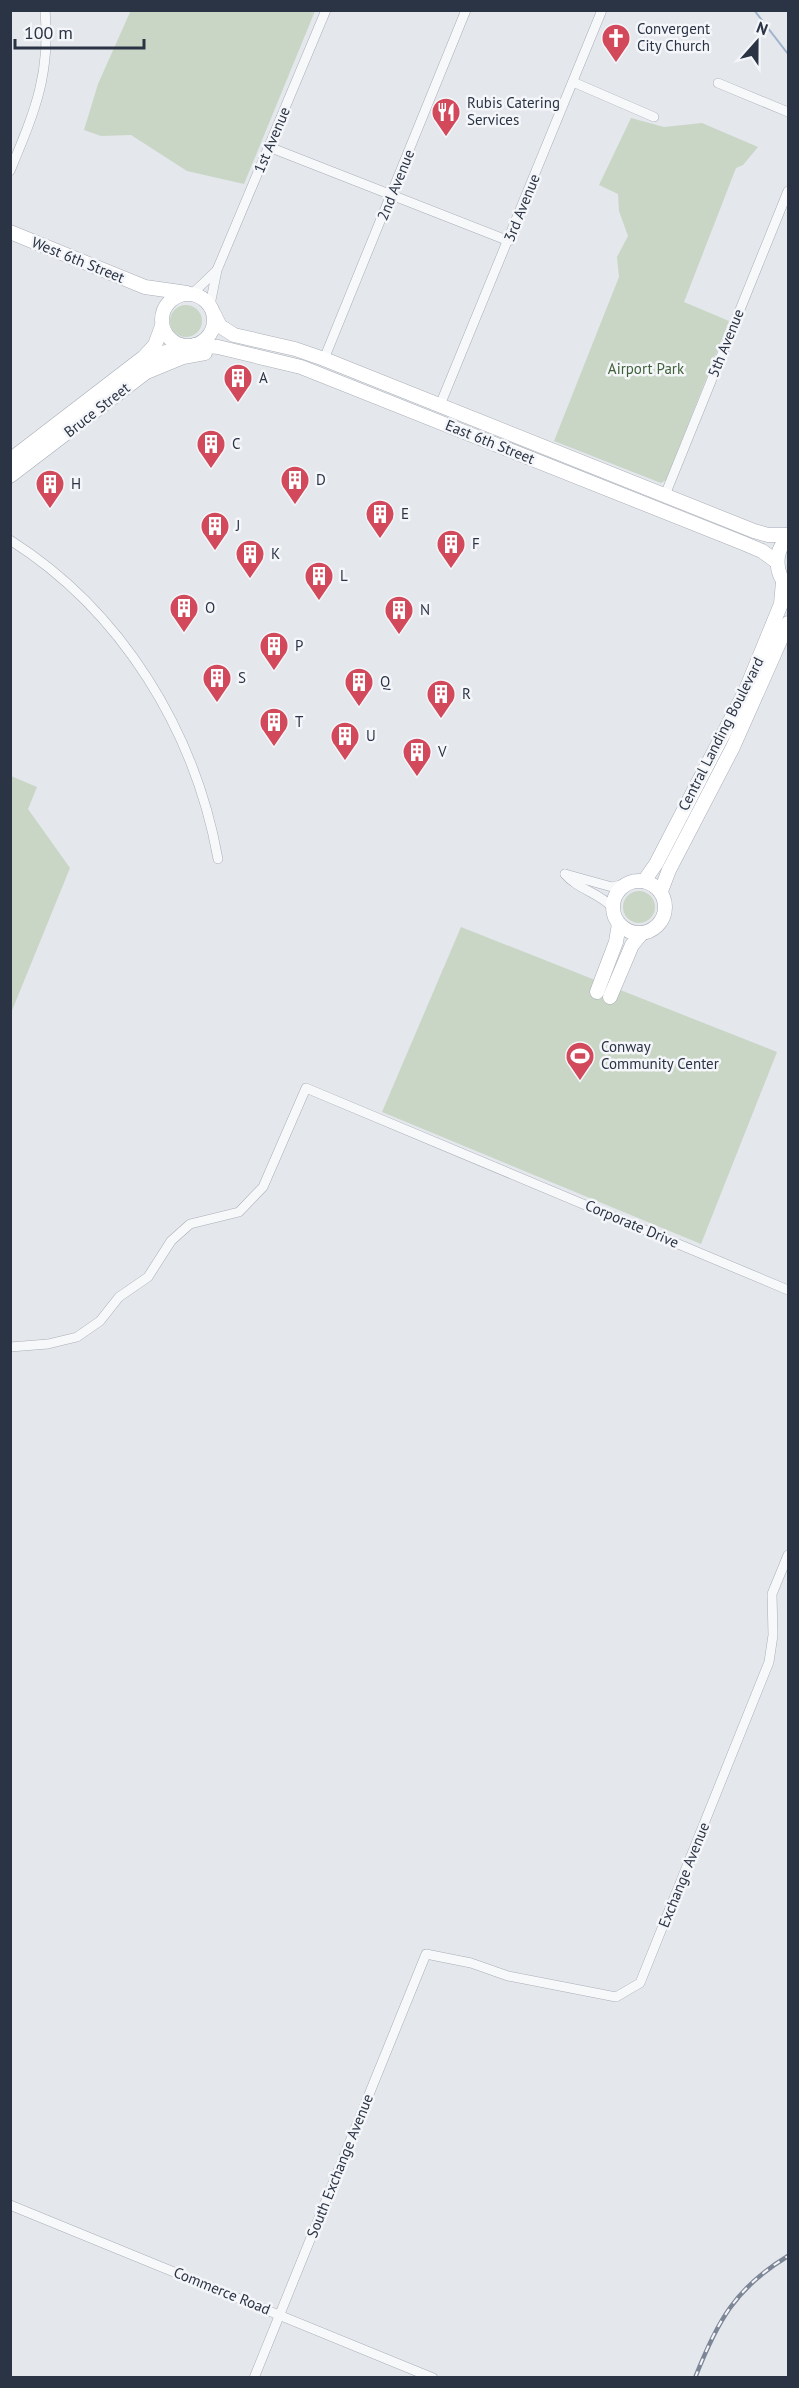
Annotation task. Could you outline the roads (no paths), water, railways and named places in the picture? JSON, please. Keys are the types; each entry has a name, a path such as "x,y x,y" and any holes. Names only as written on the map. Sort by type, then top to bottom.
{"street":[{"path":"10,171 42,91 47,34 45,10"},
{"name":"1st Avenue","path":"189,293 210,280 217,270 326,10"},
{"name":"2nd Avenue","path":"324,359 466,10"},
{"name":"3rd Avenue","path":"440,405 602,10"},
{"path":"573,82 654,117"},
{"path":"718,83 789,111"},
{"path":"269,147 391,197 509,241"},
{"name":"5th Avenue","path":"665,495 789,191"},
{"name":"West 6th Street","path":"10,232 145,287 189,293"},
{"name":"1st Avenue","path":"212,310 217,270"},
{"path":"145,287 163,319 170,339 188,346 211,334 212,310 189,293 172,299 163,319"},
{"name":"East 6th Street","path":"212,310 220,326 234,335 296,349 324,359 754,531 768,535 789,536"},
{"name":"Bruce Street","path":"10,460 151,351 163,319"},
{"name":"East 6th Street","path":"188,346 218,347 320,374 743,543 762,551 777,562"},
{"name":"Bruce Street","path":"10,476 145,373 163,353 188,346"},
{"path":"145,373 195,354 242,353"},
{"path":"786,585 777,562 779,551 789,536"},
{"path":"10,540 43,562 80,594 116,634 143,669 191,759 210,816 218,860"},
{"name":"Central Landing Boulevard","path":"644,881 656,864 745,692 781,604 786,585"},
{"name":"Central Landing Boulevard","path":"619,924 603,995 632,945 642,933 650,931 663,920 666,904 661,891 669,870 737,737 789,623"},
{"path":"642,933 634,933 619,924 613,908 590,890 572,883 565,874 612,887 644,881 661,891"},
{"path":"613,908 617,893 629,883"},
{"name":"Corporate Drive","path":"10,1347 48,1344 77,1337 100,1321 119,1297 148,1277 171,1241 190,1224 239,1212 263,1187 306,1088 477,1157 789,1290"},
{"name":"Exchange Avenue","path":"426,1954 471,1963 508,1976 616,1997 640,1983 769,1662 773,1635 772,1594 789,1556"},
{"name":"South Exchange Avenue","path":"254,2378 426,1954"},
{"name":"Commerce Road","path":"10,2205 433,2378"}],"waterway":[{"path":"754,10 788,54"}],"railway":[{"path":"695,2378 711,2340 730,2308 754,2281 788,2256"}],"place":[{"name":"Convergent City Church","path":"616,64"},
{"name":"Rubis Catering Services","path":"446,138"},
{"name":"A","path":"238,404"},
{"name":"C","path":"211,470"},
{"name":"D","path":"295,506"},
{"name":"H","path":"50,510"},
{"name":"E","path":"380,540"},
{"name":"J","path":"215,552"},
{"name":"F","path":"451,570"},
{"name":"K","path":"250,580"},
{"name":"L","path":"319,602"},
{"name":"O","path":"184,634"},
{"name":"N","path":"399,636"},
{"name":"P","path":"274,672"},
{"name":"S","path":"217,704"},
{"name":"Q","path":"359,708"},
{"name":"R","path":"441,720"},
{"name":"T","path":"274,748"},
{"name":"U","path":"345,762"},
{"name":"V","path":"417,778"},
{"name":"Conway Community Center","path":"580,1082"}],"park label":[{"name":"Airport Park","path":"646,369"}]}
